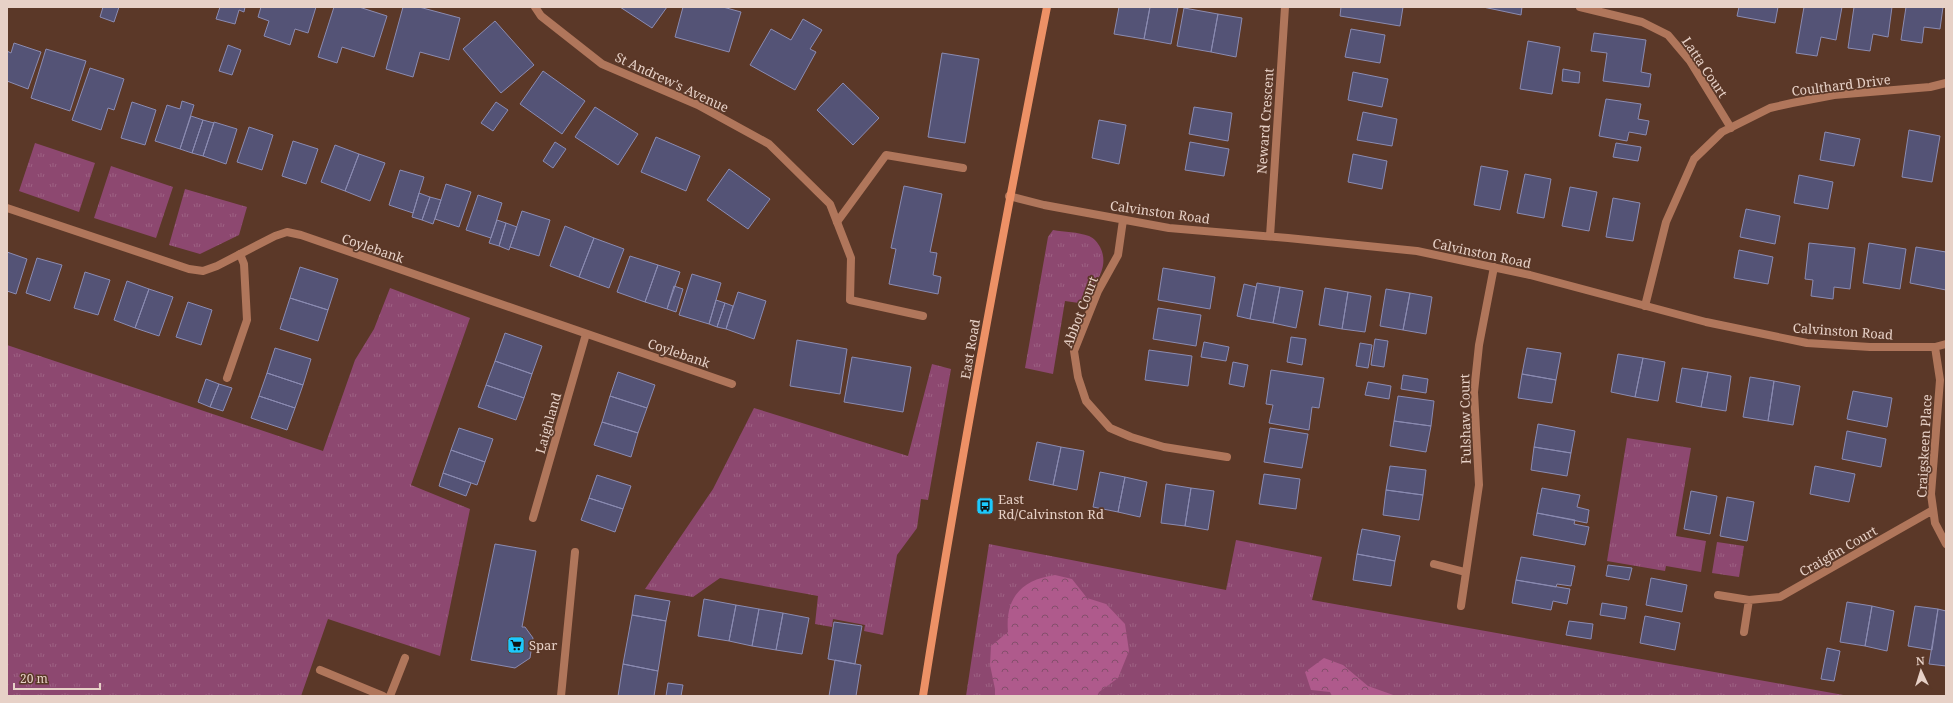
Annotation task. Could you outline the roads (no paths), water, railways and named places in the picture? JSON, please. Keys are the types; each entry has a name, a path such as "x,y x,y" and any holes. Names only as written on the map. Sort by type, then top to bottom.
{"street":[{"name":"St Andrew's Avenue","path":"535,7 541,16 602,64 698,105 769,144 830,204 851,258 850,300 923,316"},
{"name":"East Road","path":"923,696 946,544 1010,196 1047,7"},
{"name":"Neward Crescent","path":"1270,236 1285,7"},
{"name":"Latta Court","path":"1583,7 1642,22 1668,35 1690,62 1731,128"},
{"name":"Coulthard Drive","path":"1645,306 1666,222 1694,159 1722,132 1770,108 1792,102 1834,95 1930,87 1946,83"},
{"path":"837,222 886,155 963,168"},
{"name":"Calvinston Road","path":"1010,196 1044,205 1168,228 1270,236 1417,251 1530,275 1706,322 1807,343 1870,347 1936,346 1946,344"},
{"name":"Coylebank","path":"7,208 189,269 203,270 217,266 276,236 287,232 301,235 732,384"},
{"name":"Abbot Court","path":"1122,220 1118,255 1098,291 1074,351 1078,377 1086,401 1110,428 1164,447 1227,457"},
{"path":"227,378 247,320 244,264 240,254"},
{"name":"Fulshaw Court","path":"1461,606 1478,485 1474,392 1478,353 1494,267"},
{"name":"Laighland","path":"533,518 586,334"},
{"name":"Craigskeen Place","path":"1936,346 1940,380 1931,494 1935,523 1946,544"},
{"name":"Craigfin Court","path":"1718,596 1749,600 1780,597 1934,510"},
{"path":"561,696 575,552"},
{"path":"1434,564 1465,572"},
{"path":"1744,632 1749,600"},
{"path":"390,696 405,658"},
{"path":"320,670 383,696"}],"place":[{"name":"East Rd/Calvinston Rd","path":"985,506"},
{"name":"Spar","path":"516,645"}]}
